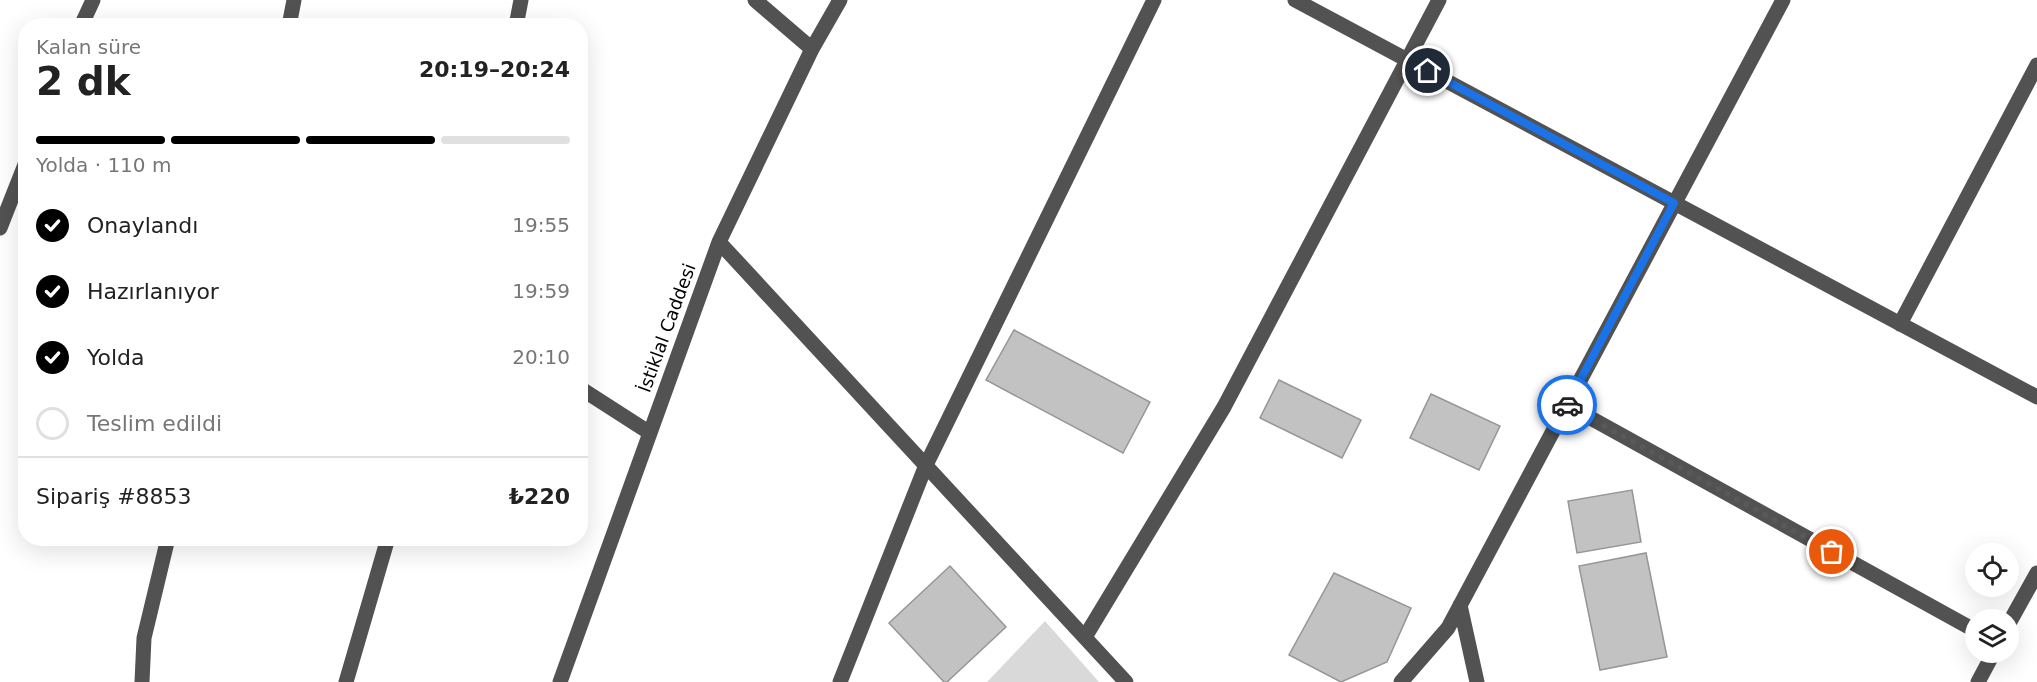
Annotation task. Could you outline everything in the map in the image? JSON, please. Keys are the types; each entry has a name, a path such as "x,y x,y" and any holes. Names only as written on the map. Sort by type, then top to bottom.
{"street":[{"path":"85,18 93,0"},
{"path":"291,18 294,0"},
{"path":"518,18 521,0"},
{"path":"755,0 812,49"},
{"name":"İstiklal Caddesi","path":"560,682 719,242 812,49 840,0"},
{"path":"840,682 926,465 1154,0"},
{"path":"1295,0 2037,397"},
{"path":"1085,637 1224,407 1439,0"},
{"path":"1401,682 1448,628 1783,0"},
{"path":"1900,324 2037,65"},
{"path":"0,228 18,194"},
{"path":"719,242 1126,682"},
{"path":"588,393 650,433"},
{"path":"1566,405 1965,625"},
{"path":"142,682 144,638 166,546"},
{"path":"346,682 386,546"},
{"path":"2017,609 2037,573"},
{"path":"1460,605 1477,682"},
{"path":"1978,682 1988,663"}],"shaded area":[{"path":"1045,621 1099,682 987,682"}],"building":[{"path":"1014,330 1150,402 1123,453 986,380"},
{"path":"1279,380 1361,420 1342,458 1260,418"},
{"path":"1431,394 1500,426 1479,470 1410,438"},
{"path":"1632,490 1641,542 1577,553 1568,501"},
{"path":"1646,553 1667,657 1600,670 1579,566"},
{"path":"950,566 1006,627 947,682 944,682 889,623"},
{"path":"1334,573 1411,608 1387,662 1341,682 1289,655"}],"way so far":[{"path":"1567,405 1832,552"}],"route":[{"path":"1428,71 1674,203 1567,405"}]}
